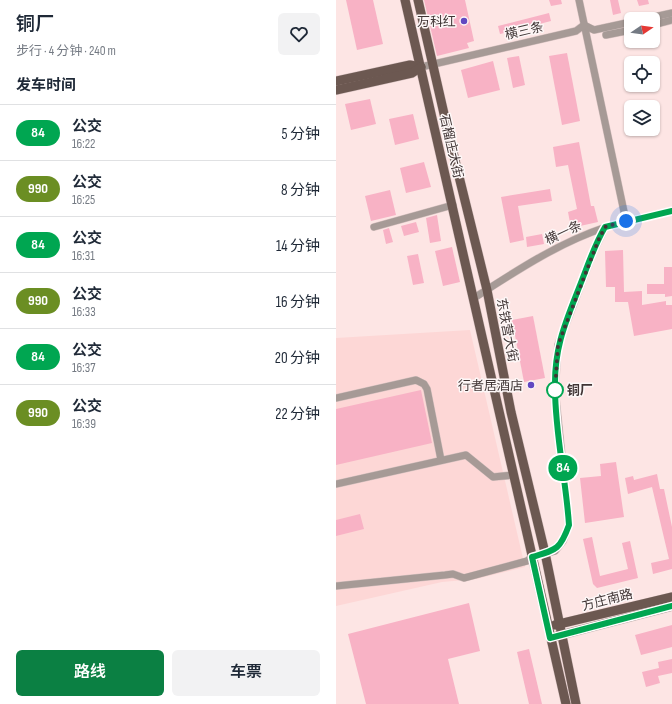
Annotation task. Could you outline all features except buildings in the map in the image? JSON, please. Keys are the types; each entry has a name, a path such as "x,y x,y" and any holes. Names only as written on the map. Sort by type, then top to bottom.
{"main road":[{"name":"石榴庄大街","path":"405,0 474,298"},
{"name":"石榴庄大街","path":"418,0 486,290"},
{"path":"336,81 410,65 420,67"},
{"path":"336,90 412,73 420,67"},
{"name":"东铁营大街","path":"486,290 511,412 545,553 576,704"},
{"name":"东铁营大街","path":"474,298 566,704"},
{"name":"方庄南路","path":"548,627 672,596"},
{"name":"方庄南路","path":"550,638 672,606"}],"street":[{"path":"579,0 626,221"},
{"path":"660,16 672,13"},
{"path":"660,23 672,20"},
{"path":"584,25 594,30 624,24"},
{"name":"横三条","path":"420,67 576,30 584,25"},
{"path":"606,35 624,31"},
{"path":"374,227 453,205"},
{"name":"横一条","path":"474,298 542,256 605,227 672,211"},
{"path":"336,586 453,574 464,578 527,561 532,557 555,551 559,546 569,525 555,390 558,345 589,262 605,227"},
{"path":"336,398 412,381 420,381 427,389 441,460"},
{"path":"336,484 466,455 493,477 514,475"}],"shaded area":[{"path":"470,330 525,567 476,579 442,582 336,606 336,338"}],"bus line":[{"name":"84","path":"672,211 605,227 592,255 564,326 558,345 556,363 555,390 569,525 562,541 555,551 532,557 550,638 672,606"}],"place":[{"name":"万科红","path":"464,21"},
{"name":"行者居酒店","path":"531,385"},
{"name":"铜厂","path":"555,390"}],"route":[{"path":"555,390 558,345 564,326 598,241 605,227 626,221"}]}
